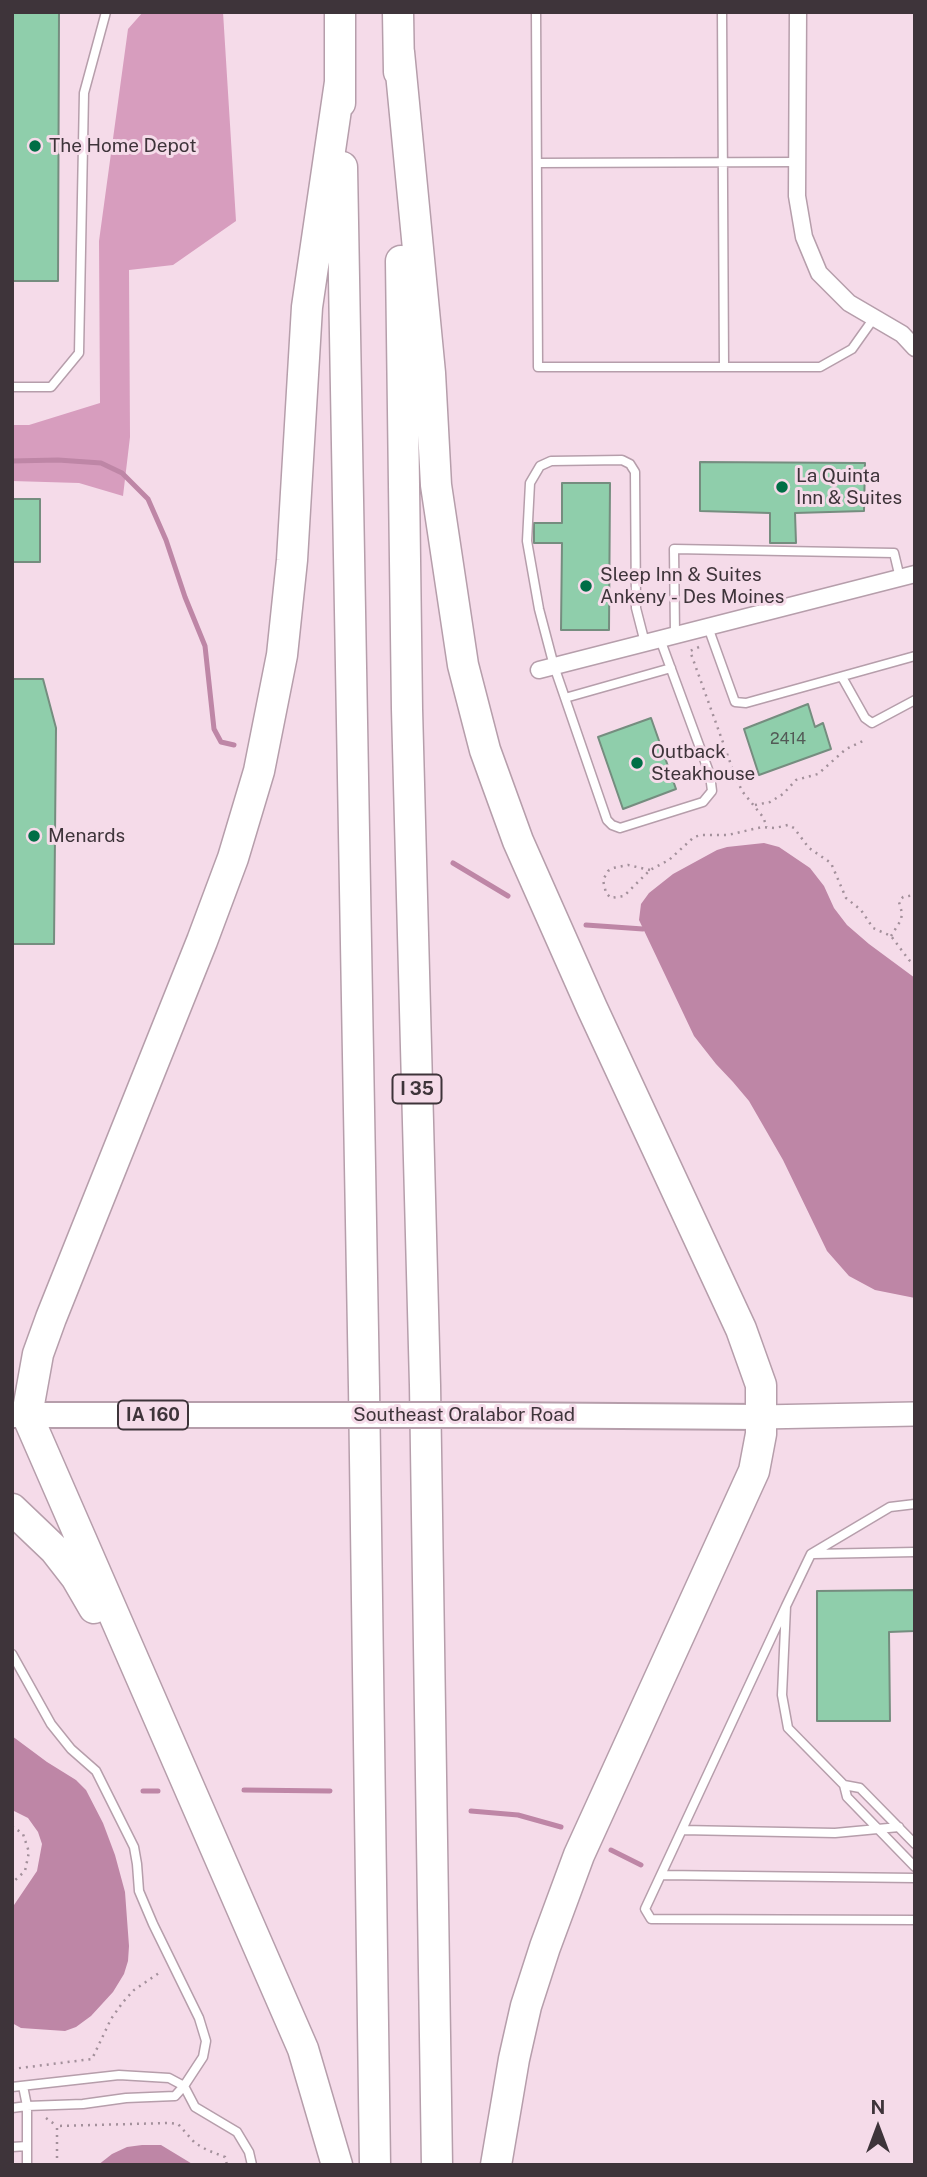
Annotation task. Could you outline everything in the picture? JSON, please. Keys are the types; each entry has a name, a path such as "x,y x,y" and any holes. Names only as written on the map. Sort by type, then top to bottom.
{"highway":[{"path":"340,12 375,2165"},
{"name":"I 35","path":"398,12 407,709 425,1385 437,2165"},
{"path":"399,52 430,373 436,485 463,665 482,738 518,841 741,1329 761,1385 761,1434 754,1471 579,1855 545,1947 526,2006 514,2059 496,2165"},
{"path":"337,2165 303,2049 174,1752 20,1415 51,1318 233,858 259,771 282,655 292,560 307,307 340,82"},
{"path":"12,1509 55,1550 76,1577 174,1752"}],"main road":[{"name":"Southeast Oralabor Road","path":"20,1415 761,1417 915,1414"}],"street":[{"path":"798,12 797,196 804,237 820,273 849,303 902,334 915,348"},
{"path":"547,668 660,639 710,634 908,576"}],"lane":[{"path":"12,387 51,387 79,353 83,93 106,12"},
{"path":"536,12 538,368 820,368 852,349 874,318"},
{"path":"722,12 724,368"},
{"path":"537,163 797,162"},
{"path":"622,460 630,464 635,471 636,608 660,639 710,775 712,792 703,802 620,828 612,825 607,820 565,698 547,668 527,541 530,482 540,466 551,461 622,460"},
{"path":"660,639 674,549 894,553 908,576"},
{"path":"710,634 735,702 747,704 915,656"},
{"path":"565,698 671,668"},
{"path":"842,677 865,718 872,723 915,700"},
{"path":"915,1504 890,1507 811,1554 645,1909 651,1919 915,1920"},
{"path":"811,1554 915,1552"},
{"path":"786,1606 782,1695 789,1728 844,1785 847,1797 915,1867"},
{"path":"12,1654 51,1724 71,1749 96,1771 134,1847 139,1891 199,2018 206,2041 203,2057 175,2096 12,2108"},
{"path":"844,1785 860,1788 915,1843"},
{"path":"682,1830 835,1833 899,1827"},
{"path":"661,1875 915,1878"},
{"path":"12,2087 120,2076 169,2078 184,2086 195,2107 237,2132 249,2152 252,2165"},
{"path":"23,2086 27,2106 27,2165"},
{"path":"12,2147 27,2146"}],"path":[{"path":"710,634 690,651 742,791 755,805 767,827"},
{"path":"755,805 770,802 783,794 796,780 818,774 846,749 865,740"},
{"path":"650,870 628,865 613,868 603,880 606,893 611,898 624,895 650,870 669,860 694,837 713,837 788,825 794,828 809,848 831,863 846,898 861,910 873,928 891,936 915,964"},
{"path":"891,936 901,920 899,902 903,897 915,895"},
{"path":"12,1826 23,1834 29,1852 25,1871 12,1883"},
{"path":"12,2069 92,2059 111,2019 134,1990 173,1964"},
{"path":"57,2165 57,2126 169,2123 178,2124 195,2143 225,2158 227,2165"}],"shaded area":[{"path":"143,12 223,12 236,221 173,265 129,270 130,437 123,496 79,483 12,481 12,425 29,425 100,403 99,241 128,29"},
{"path":"764,843 779,847 810,868 847,925 915,978 915,1298 875,1290 849,1276 827,1251 783,1160 749,1101 694,1036 639,920 641,904 649,893 673,874 717,850"},
{"path":"12,1736 76,1780 86,1790 103,1823 125,1892 129,1946 124,1974 113,1992 91,2016 65,2031 21,2028 12,2023 12,1908 37,1871 42,1844 38,1832 28,1818 12,1810"},
{"path":"161,2145 194,2165 98,2165 127,2147"}],"building":[{"name":"The Home Depot","path":"12,12 59,12 58,281 12,281"},
{"name":"La Quinta Inn & Suites","path":"700,462 865,463 864,511 795,513 796,543 770,543 770,513 700,511"},
{"name":"Sleep Inn & Suites Ankeny - Des Moines","path":"562,483 610,483 609,630 561,630 562,543 534,543 534,523 562,523"},
{"path":"12,499 40,499 40,562 12,562"},
{"name":"Menards","path":"12,679 43,679 56,728 54,944 12,944"},
{"path":"808,704 815,727 823,723 831,749 759,775 744,729"},
{"name":"Outback Steakhouse","path":"651,718 676,789 623,809 598,737"},
{"path":"915,1590 915,1631 889,1632 890,1721 817,1721 817,1591"}],"waterway":[{"path":"12,461 101,463 122,473 148,499 205,646 214,729 221,742 234,745"},
{"path":"453,863 508,896"},
{"path":"586,925 643,929"},
{"path":"244,1790 330,1791"},
{"path":"143,1791 158,1791"},
{"path":"471,1811 518,1815 561,1827"},
{"path":"611,1850 641,1865"}],"place":[{"name":"The Home Depot","path":"35,146"},
{"name":"La Quinta Inn & Suites","path":"782,487"},
{"name":"Sleep Inn & Suites Ankeny - Des Moines","path":"586,586"},
{"name":"Outback Steakhouse","path":"637,763"},
{"name":"Menards","path":"34,836"}]}
